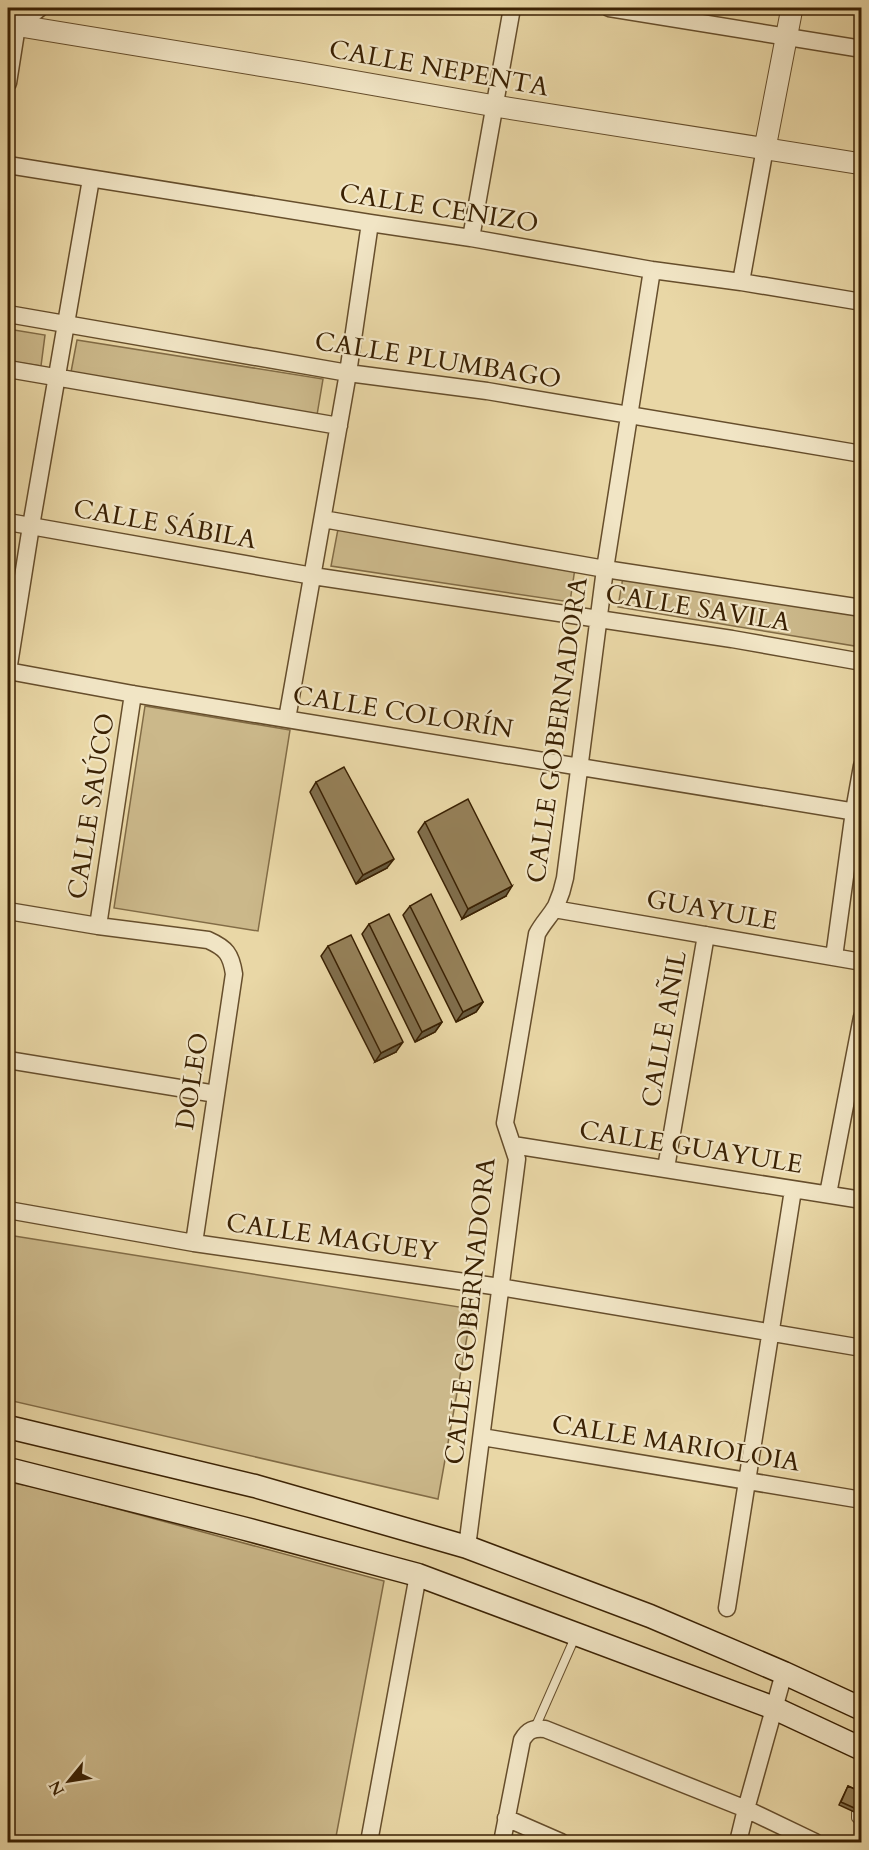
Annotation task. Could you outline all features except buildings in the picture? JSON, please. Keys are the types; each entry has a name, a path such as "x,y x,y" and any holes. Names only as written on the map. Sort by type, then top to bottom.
{"main road":[{"path":"8,1427 255,1486 467,1547 650,1617 784,1673 861,1709"},
{"path":"8,1469 418,1575 774,1708 861,1749"}],"street":[{"path":"8,83 12,25 40,8"},
{"path":"471,238 512,8"},
{"path":"609,8 861,49"},
{"path":"741,282 792,8"},
{"name":"CALLE NEPENTA","path":"12,25 495,106 861,164"},
{"name":"CALLE CENIZO","path":"8,165 861,302"},
{"path":"8,671 91,178"},
{"path":"287,719 348,373 370,223"},
{"name":"CALLE GOBERNADORA","path":"467,1547 483,1437 517,1159 506,1124 537,934 544,920 554,909 565,878 605,569 652,270"},
{"name":"CALLE PLUMBAGO","path":"8,314 348,373 487,391 861,454"},
{"path":"8,369 339,426"},
{"name":"CALLE SAVILA","path":"323,519 605,569 861,608"},
{"name":"CALLE SÁBILA","path":"8,522 313,576"},
{"name":"CALLE SAVILA","path":"313,576 732,639 861,662"},
{"name":"CALLE COLORÍN","path":"8,671 133,694 858,812"},
{"name":"CALLE SAÚCO","path":"98,926 133,694"},
{"path":"834,957 858,812 861,766"},
{"name":"GUAYULE","path":"554,909 861,962"},
{"path":"8,911 98,926"},
{"name":"DOLEO","path":"98,926 208,940 222,946 231,959 234,974 194,1243"},
{"name":"CALLE AÑIL","path":"666,1168 706,935"},
{"path":"828,1194 861,1017"},
{"path":"8,1060 216,1094"},
{"name":"CALLE GUAYULE","path":"513,1145 861,1200"},
{"path":"727,1608 793,1190"},
{"name":"CALLE MAGUEY","path":"8,1210 194,1243 500,1287 861,1348"},
{"name":"CALLE MARIOLOIA","path":"483,1437 861,1500"},
{"path":"369,1842 418,1575"},
{"path":"738,1842 784,1673"},
{"path":"502,1842 522,1740 527,1732 535,1728 545,1729 746,1809 816,1842"},
{"path":"506,1818 561,1842"}],"lane":[{"path":"535,1728 576,1634"},
{"path":"855,1813 861,1824"}],"shaded area":[{"path":"8,329 45,335 41,366 8,361"},
{"path":"77,340 323,379 317,415 71,372"},
{"path":"338,529 575,568 570,602 331,566"},
{"path":"623,577 861,613 861,647 618,607"},
{"path":"145,706 290,730 258,931 114,908"},
{"path":"8,1235 472,1309 438,1499 8,1400"},
{"path":"8,1482 44,1489 384,1581 335,1842 8,1842"}]}
